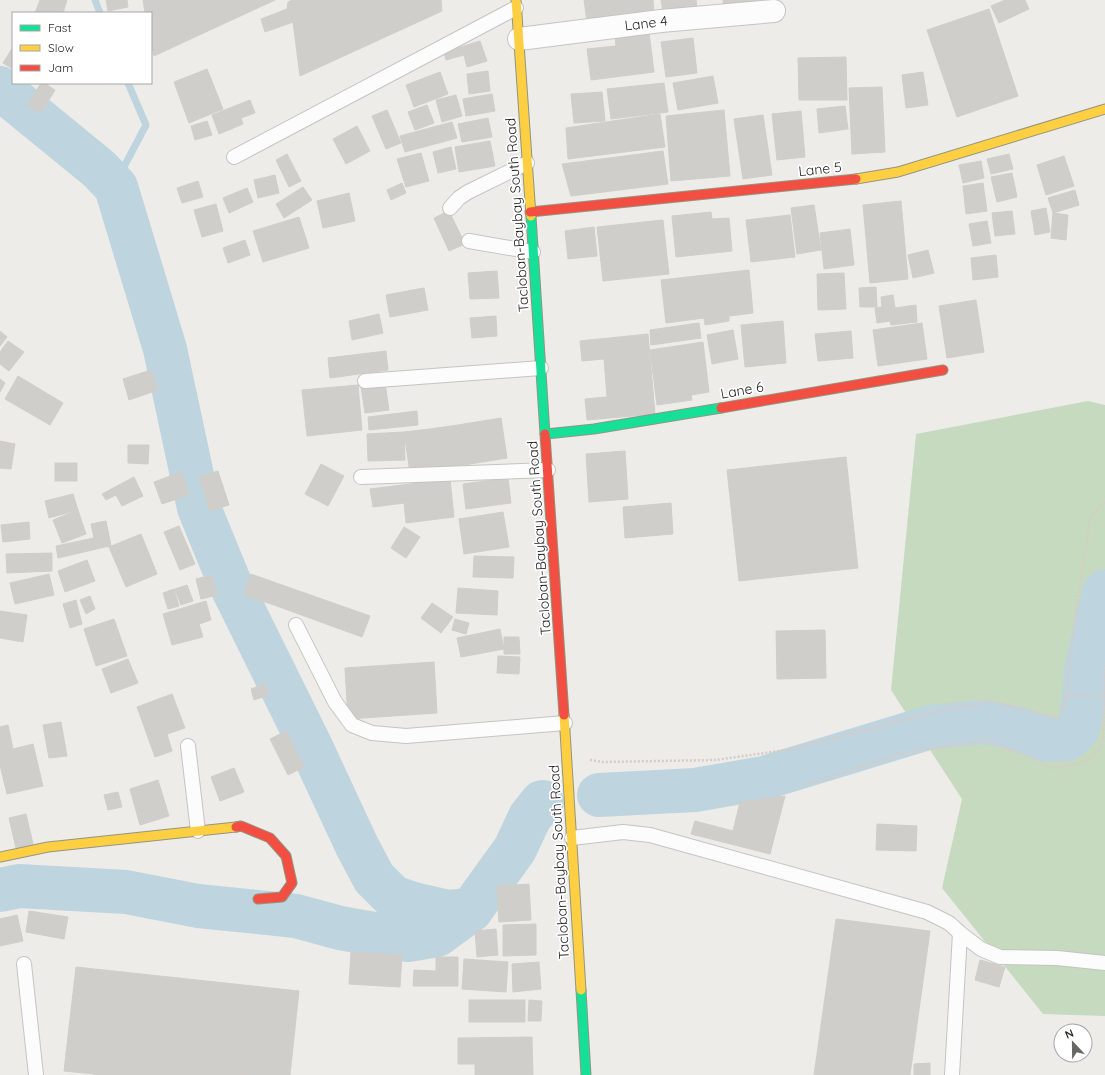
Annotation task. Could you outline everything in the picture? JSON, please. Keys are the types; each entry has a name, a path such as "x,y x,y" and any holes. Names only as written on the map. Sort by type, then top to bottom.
{"street":[{"name":"Tacloban-Baybay South Road","path":"516,4 565,723 586,1075"},
{"name":"Lane 4","path":"519,39 661,21 774,11"},
{"name":"Lane 5","path":"530,212 867,178 898,172 1105,109"},
{"name":"Lane 6","path":"546,434 594,429 943,370"},
{"path":"0,857 48,847 241,826 270,838 286,856 292,883 282,897 258,899"}],"lane":[{"path":"234,158 516,4"},
{"path":"450,208 459,198 468,192 527,163"},
{"path":"469,241 533,252"},
{"path":"365,381 541,368"},
{"path":"361,477 548,470"},
{"path":"296,625 335,702 352,725 372,734 406,736 565,723"},
{"path":"188,746 198,830"},
{"path":"572,838 623,832 650,835 928,912 949,923 981,949 1000,956 1057,958 1105,962"},
{"path":"952,1075 960,933"},
{"path":"24,964 36,1075"}],"path":[{"path":"567,758 603,762 716,760 792,749 947,709 994,702 1058,718 1065,705 1067,694 1075,618 1090,519 1102,504 1105,503"},
{"path":"805,785 898,754 986,740 1036,760 1051,768 1076,765 1091,758 1099,751 1103,742 1105,665"},
{"path":"1067,694 1103,697"}],"green space":[{"path":"1088,401 1105,405 1105,1016 1043,1014 942,888 962,799 891,690 916,434"}],"building":[{"path":"40,0 67,0 63,12 35,12"},
{"path":"106,0 127,0 128,7 108,11"},
{"path":"143,0 275,0 154,56 152,47 152,12 145,12"},
{"path":"292,0 441,0 442,11 300,76 293,22 265,32 261,19 287,9 288,2"},
{"path":"584,0 653,0 654,12 587,22"},
{"path":"661,0 696,0 697,8 663,12"},
{"path":"723,0 766,0 723,5"},
{"path":"1005,0 1025,0 1029,9 999,23 991,6"},
{"path":"989,9 1018,96 957,117 927,30"},
{"path":"649,32 654,72 591,80 587,49 616,46 615,36"},
{"path":"693,38 697,73 666,77 661,42"},
{"path":"480,41 487,61 467,67 464,55 446,60 444,52"},
{"path":"12,49 12,68 3,63"},
{"path":"846,57 847,100 799,100 798,58"},
{"path":"207,69 223,109 189,123 174,82"},
{"path":"488,71 490,91 469,94 467,74"},
{"path":"440,72 448,94 414,107 406,85"},
{"path":"923,72 928,105 906,108 902,75"},
{"path":"713,76 718,103 678,110 673,83"},
{"path":"664,83 668,112 611,119 607,89"},
{"path":"40,84 46,84 55,90 41,113 28,105"},
{"path":"882,87 885,152 852,154 849,88"},
{"path":"602,92 605,121 574,123 571,94"},
{"path":"492,94 495,111 466,116 463,99"},
{"path":"456,95 462,116 442,122 436,100"},
{"path":"250,100 255,113 241,118 243,124 219,134 212,115"},
{"path":"427,105 434,123 415,130 408,112"},
{"path":"845,106 848,129 819,133 817,109"},
{"path":"387,110 401,143 386,149 372,116"},
{"path":"724,110 730,176 671,181 666,116"},
{"path":"801,111 805,157 777,160 772,114"},
{"path":"660,114 665,147 568,159 566,128"},
{"path":"763,115 772,175 743,179 734,119"},
{"path":"488,118 492,137 462,142 458,124"},
{"path":"207,121 212,135 195,140 191,126"},
{"path":"452,122 457,138 405,152 400,136"},
{"path":"357,126 370,151 346,164 333,139"},
{"path":"490,141 495,166 459,172 455,147"},
{"path":"451,147 456,169 438,173 433,152"},
{"path":"663,151 668,184 571,196 562,164"},
{"path":"421,153 429,181 406,187 397,159"},
{"path":"287,154 301,181 289,187 276,160"},
{"path":"1009,154 1013,169 991,174 987,159"},
{"path":"1064,156 1074,186 1046,195 1037,165"},
{"path":"981,161 984,178 963,183 959,165"},
{"path":"1012,173 1017,197 997,202 991,177"},
{"path":"275,175 279,193 258,198 254,180"},
{"path":"198,181 203,197 182,203 177,188"},
{"path":"402,183 406,193 391,200 387,190"},
{"path":"983,183 987,211 966,214 963,186"},
{"path":"303,187 312,200 284,218 276,204"},
{"path":"247,188 253,202 229,213 223,198"},
{"path":"1075,190 1079,205 1053,213 1048,198"},
{"path":"349,193 355,221 323,228 317,201"},
{"path":"901,201 908,279 870,283 863,205"},
{"path":"216,204 223,231 202,237 194,210"},
{"path":"814,205 821,250 797,254 791,208"},
{"path":"1046,208 1050,232 1035,235 1031,211"},
{"path":"449,211 465,244 449,251 434,218"},
{"path":"1012,211 1015,234 995,236 992,213"},
{"path":"711,212 712,219 729,218 732,251 676,257 672,216"},
{"path":"1053,213 1068,215 1066,240 1051,238"},
{"path":"790,215 795,257 751,262 746,220"},
{"path":"299,217 309,248 263,262 253,231"},
{"path":"663,220 669,274 603,281 597,227"},
{"path":"987,221 991,243 973,246 969,224"},
{"path":"594,227 597,256 568,259 565,231"},
{"path":"850,229 854,265 824,269 820,233"},
{"path":"245,240 250,255 228,263 223,248"},
{"path":"928,250 934,273 913,278 908,255"},
{"path":"996,255 998,277 973,280 971,258"},
{"path":"749,270 753,313 729,316 729,321 705,325 704,318 666,323 661,280"},
{"path":"497,271 499,298 470,299 468,273"},
{"path":"844,273 846,309 818,310 817,274"},
{"path":"876,287 877,307 860,307 859,288"},
{"path":"424,288 428,310 390,317 386,295"},
{"path":"893,295 895,308 916,305 917,322 891,325 890,321 877,323 875,308 882,307 881,297"},
{"path":"976,300 984,352 947,358 939,306"},
{"path":"379,314 383,333 352,340 349,321"},
{"path":"496,316 497,336 472,338 470,318"},
{"path":"783,321 786,363 745,367 741,325"},
{"path":"699,323 701,338 651,345 650,330"},
{"path":"922,323 927,359 878,366 873,330"},
{"path":"733,330 738,359 712,364 707,335"},
{"path":"0,331 7,337 0,346"},
{"path":"851,331 853,358 818,361 815,334"},
{"path":"648,334 655,414 587,420 585,399 607,397 604,359 582,361 580,341"},
{"path":"8,341 24,352 9,371 0,364 0,352"},
{"path":"703,342 709,392 691,395 692,400 657,405 650,350"},
{"path":"386,351 388,370 330,378 328,358"},
{"path":"151,370 158,390 129,400 123,379"},
{"path":"18,376 63,403 50,425 5,399"},
{"path":"0,379 5,383 0,392"},
{"path":"385,383 389,410 365,413 361,387"},
{"path":"358,385 362,430 307,436 302,390"},
{"path":"417,411 418,425 369,430 368,417"},
{"path":"501,418 507,458 464,465 458,425"},
{"path":"458,425 464,465 435,469 430,429"},
{"path":"430,429 435,469 410,473 404,432"},
{"path":"404,432 405,460 368,461 367,434"},
{"path":"0,441 15,444 11,469 0,468"},
{"path":"128,445 149,445 148,464 128,463"},
{"path":"625,451 628,499 589,502 586,454"},
{"path":"846,457 858,568 739,581 727,470"},
{"path":"55,463 77,463 77,481 55,481"},
{"path":"321,464 344,476 328,506 305,494"},
{"path":"218,471 229,505 210,511 199,477"},
{"path":"181,472 189,495 162,504 154,482"},
{"path":"134,477 143,496 122,506 116,495 106,500 102,494"},
{"path":"508,478 511,503 466,509 463,484"},
{"path":"450,479 454,517 406,523 404,503 373,507 370,489"},
{"path":"73,494 78,510 49,518 45,501"},
{"path":"671,503 673,534 625,538 623,507"},
{"path":"78,510 86,534 62,543 53,520"},
{"path":"503,512 509,547 464,554 459,519"},
{"path":"106,521 111,546 58,558 56,546 94,538 91,524"},
{"path":"29,522 30,539 3,542 1,525"},
{"path":"179,526 195,564 180,570 164,532"},
{"path":"404,527 420,537 406,558 391,548"},
{"path":"141,534 157,574 126,587 109,547"},
{"path":"52,553 52,571 7,573 6,554"},
{"path":"474,556 514,557 513,578 473,577"},
{"path":"87,560 95,581 65,592 58,571"},
{"path":"49,574 54,595 15,604 10,583"},
{"path":"251,574 282,585 274,605 244,595"},
{"path":"212,575 217,595 201,599 196,579"},
{"path":"187,585 193,601 181,605 175,589"},
{"path":"282,585 370,616 362,637 274,605"},
{"path":"458,588 498,591 497,615 456,613"},
{"path":"174,589 179,606 168,609 163,593"},
{"path":"90,596 95,609 86,614 80,600"},
{"path":"76,600 82,624 70,628 63,604"},
{"path":"206,601 211,620 199,624 203,637 172,645 163,614"},
{"path":"432,603 453,617 441,633 421,618"},
{"path":"0,611 27,615 23,642 0,638"},
{"path":"114,619 127,656 96,666 84,629"},
{"path":"455,619 469,623 466,634 452,630"},
{"path":"500,629 504,649 461,657 457,638"},
{"path":"825,630 826,678 777,679 776,631"},
{"path":"504,637 519,637 520,654 504,654"},
{"path":"498,656 520,657 519,674 497,673"},
{"path":"128,659 138,683 111,693 102,669"},
{"path":"434,662 437,713 348,719 345,668"},
{"path":"265,684 269,695 254,700 251,689"},
{"path":"172,694 185,728 167,734 172,751 155,757 137,707"},
{"path":"61,722 67,756 49,758 43,725"},
{"path":"8,725 13,749 33,744 43,786 7,794 0,765 0,727"},
{"path":"286,731 304,767 288,775 270,739"},
{"path":"234,768 244,792 220,801 211,777"},
{"path":"158,780 169,816 140,825 130,789"},
{"path":"118,792 122,807 108,810 104,795"},
{"path":"785,796 770,854 691,834 695,821 733,831 740,802"},
{"path":"26,814 33,844 16,848 9,818"},
{"path":"877,824 917,826 916,851 876,850"},
{"path":"529,884 531,920 499,922 497,886"},
{"path":"29,911 68,917 64,939 26,932"},
{"path":"17,915 23,941 0,946 0,919"},
{"path":"836,919 930,931 910,1075 814,1075"},
{"path":"536,924 536,955 503,956 503,925"},
{"path":"496,929 498,955 477,957 475,931"},
{"path":"351,952 402,955 400,987 349,984"},
{"path":"436,957 458,957 458,986 413,986 414,970 436,971"},
{"path":"464,959 508,962 506,992 462,989"},
{"path":"980,960 1005,967 999,987 975,980"},
{"path":"539,962 541,989 513,992 512,964"},
{"path":"76,967 299,991 290,1075 253,1075 96,1058 94,1074 64,1071"},
{"path":"469,1000 525,1000 525,1022 469,1022"},
{"path":"529,1000 542,1001 541,1021 528,1021"},
{"path":"532,1037 533,1075 475,1075 475,1064 458,1064 458,1038"},
{"path":"96,1058 253,1075 94,1075"},
{"path":"930,1063 930,1075 914,1075 914,1064"}],"waterway":[{"path":"95,0 100,12"},
{"path":"116,187 126,163 146,125 128,84"},
{"path":"0,88 99,169 116,187 165,349 199,508 229,581 310,745 357,846 374,878 393,897 413,904 448,912 471,910"},
{"path":"599,795 695,790 764,778 931,727 985,722 1020,729 1048,740 1067,739 1077,730 1082,712 1087,664 1105,591"},
{"path":"0,890 19,886 126,892 198,906 296,916 340,928 408,940 437,935 471,910 515,849 530,817 542,802"}],"traffic: fast":[{"path":"531,216 545,434"},
{"path":"546,434 594,429 721,408"},
{"path":"581,990 586,1075"}],"traffic: slow":[{"path":"516,0 531,216"},
{"path":"856,179 898,172 1105,109"},
{"path":"564,715 581,990"},
{"path":"0,857 48,847 236,827"}],"traffic: jam":[{"path":"530,212 856,179"},
{"path":"721,408 943,370"},
{"path":"545,434 564,715"},
{"path":"236,827 241,826 270,838 286,856 292,883 282,897 258,899"}]}
